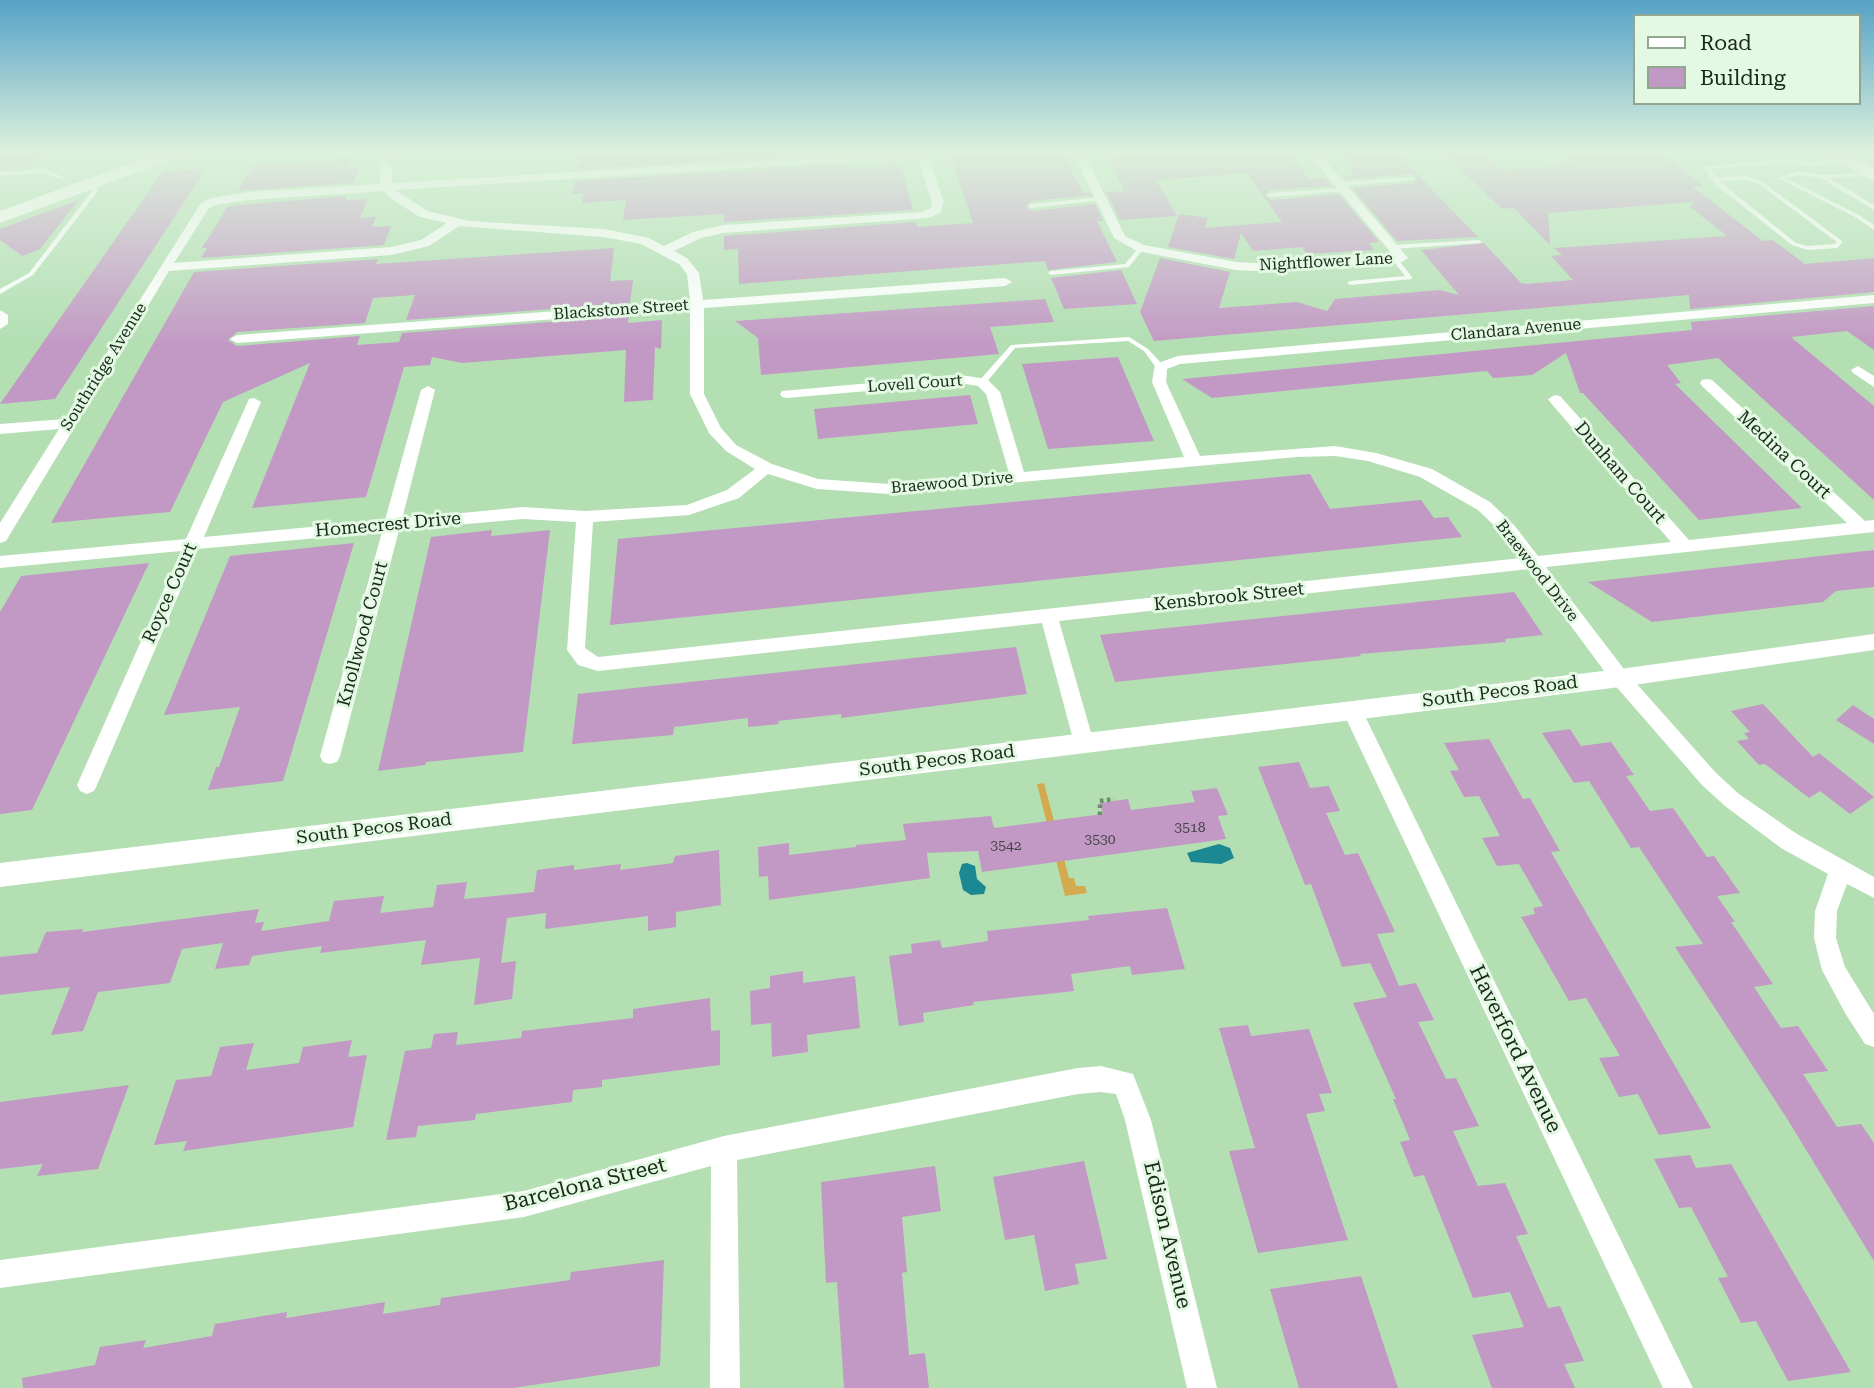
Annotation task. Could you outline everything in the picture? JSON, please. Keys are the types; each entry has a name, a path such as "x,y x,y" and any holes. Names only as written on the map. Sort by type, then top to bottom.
{"street":[{"name":"Southridge Avenue","path":"0,537 199,215"},
{"name":"Braewood Drive","path":"427,215 456,223 604,233 645,241 683,261 693,273 697,305 697,394 714,430 731,448 766,468 817,484 854,489 889,489 1335,451 1381,459 1426,473 1484,506 1507,529 1620,678 1685,754 1732,800 1789,841 1874,888"},
{"path":"666,250 697,235 723,229 925,215"},
{"name":"Nightflower Lane","path":"1109,215 1120,238 1141,248 1236,266 1263,267 1396,255"},
{"path":"1364,215 1396,255"},
{"path":"165,267 391,251 425,243 456,223"},
{"name":"Blackstone Street","path":"237,339 1005,282"},
{"name":"Clandara Avenue","path":"1160,367 1178,360 1874,299"},
{"path":"0,315 0,323"},
{"path":"1160,367 1159,383 1194,461"},
{"path":"1858,370 1874,383"},
{"name":"Lovell Court","path":"787,394 960,380 982,382 993,392 1018,478"},
{"name":"Medina Court","path":"1707,383 1867,527"},
{"name":"Knollwood Court","path":"330,756 428,390"},
{"name":"Dunham Court","path":"1555,399 1685,547"},
{"name":"Royce Court","path":"87,785 254,402"},
{"path":"0,429 70,423"},
{"name":"Homecrest Drive","path":"0,562 523,513 585,517 690,510 733,494 766,468"},
{"name":"Kensbrook Street","path":"585,517 576,650 585,660 598,664 1867,527"},
{"path":"1049,616 1084,743"},
{"name":"South Pecos Road","path":"0,875 1620,678 1874,642"},
{"name":"Haverford Avenue","path":"1352,710 1678,1388"},
{"path":"1840,871 1826,911 1825,938 1835,970 1853,1006 1874,1035"},
{"name":"Barcelona Street","path":"0,1274 524,1204 724,1149 1078,1080 1101,1079 1124,1083"},
{"name":"Edison Avenue","path":"1124,1083 1148,1153 1202,1388"},
{"path":"724,1149 725,1388"}],"lane":[{"path":"0,292 31,274 76,215"},
{"path":"1758,215 1794,244 1807,248 1840,244 1803,215"},
{"path":"1857,216 1874,228"},
{"path":"1350,283 1410,278 1396,255 1479,242"},
{"path":"1051,273 1127,266 1141,248"},
{"path":"982,382 1013,346 1129,339 1146,350 1160,367"}],"path":[{"path":"1100,815 1100,801 1114,799"}],"shaded area":[{"path":"1044,783 1069,878 1074,878 1076,886 1085,886 1087,893 1065,896 1037,784"}],"water":[{"path":"1219,844 1230,848 1234,858 1221,864 1191,862 1187,853"},
{"path":"962,864 975,866 977,879 986,887 984,894 971,895 963,890 959,873"}],"building":[{"path":"39,215 67,215 40,249 22,256 0,240 0,229"},
{"path":"132,215 176,215 55,399 0,404"},
{"path":"223,215 361,215 360,218 376,217 372,227 391,226 384,245 201,258 207,248 202,248"},
{"path":"624,215 711,215 623,220"},
{"path":"724,215 838,215 724,222"},
{"path":"970,215 1100,215 1103,221 1097,221 1117,262 1048,270 1045,261 739,284 738,249 724,250 724,236 916,222 917,227 973,223"},
{"path":"1117,215 1177,216 1120,220"},
{"path":"1179,215 1208,218 1205,228 1282,222 1277,215 1356,215 1379,242 1369,243 1374,250 1307,254 1302,247 1253,251 1241,233 1234,259 1168,247"},
{"path":"1375,215 1457,215 1478,237 1397,241"},
{"path":"1521,215 1548,215 1550,245"},
{"path":"1700,215 1729,215 1763,241 1773,240 1805,264 1874,258 1874,292 1690,309 1689,295 1154,341 1140,312 1160,258 1230,272 1219,308 1297,302 1327,311 1335,299 1440,290 1459,295 1421,250 1484,243 1521,283 1527,284 1573,280 1551,256 1562,255 1554,248 1727,236"},
{"path":"614,248 610,281 633,280 630,303 406,320 415,295 373,298 365,323 237,332 228,340 237,346 360,336 357,345 399,342 402,333 629,316 628,323 662,320 661,349 655,347 653,400 624,402 626,350 462,363 432,357 430,365 404,367 366,497 252,508 310,363 223,402 170,512 51,523 194,272 378,259 376,264"},
{"path":"1121,270 1137,304 1064,309 1051,278"},
{"path":"1045,299 1054,322 990,327 999,354 761,375 758,338 735,321"},
{"path":"1874,306 1874,350 1847,331 1791,337 1874,406 1874,500 1718,358 1667,365 1681,383 1675,384 1802,508 1699,520 1583,393 1580,393 1566,353 1532,375 1493,378 1487,371 1212,398 1182,379 1692,330 1691,322"},
{"path":"1118,357 1154,441 1048,449 1022,364"},
{"path":"970,395 978,424 818,439 814,409"},
{"path":"1310,474 1330,509 1421,500 1434,518 1448,517 1462,537 610,625 618,539"},
{"path":"492,530 491,536 550,530 523,752 426,762 425,765 378,771 431,537"},
{"path":"354,543 283,781 208,790 240,707 164,715 230,556"},
{"path":"1874,550 1874,587 1836,591 1823,602 1652,622 1588,582"},
{"path":"149,563 32,810 0,814 0,612 21,576"},
{"path":"1514,592 1543,635 1505,639 1506,642 1360,654 1361,656 1115,682 1100,635"},
{"path":"1016,647 1027,694 841,718 841,714 778,721 779,724 748,727 748,718 674,727 673,735 572,744 578,694"},
{"path":"1763,704 1813,757 1819,753 1874,797 1850,814 1820,791 1809,798 1765,764 1759,765 1737,741 1749,739 1744,733 1750,732 1731,711"},
{"path":"1853,705 1874,719 1874,744 1836,720"},
{"path":"1570,729 1581,746 1611,742 1634,775 1626,776 1650,811 1673,808 1707,857 1714,856 1740,893 1717,896 1735,922 1731,922 1773,984 1754,987 1781,1028 1798,1026 1828,1071 1803,1074 1837,1127 1861,1124 1874,1143 1874,1261 1786,1117 1675,947 1703,944 1639,847 1631,848 1589,781 1574,783 1542,733"},
{"path":"1489,739 1523,799 1530,798 1560,851 1551,852 1711,1128 1659,1135 1638,1094 1619,1097 1599,1058 1620,1056 1586,998 1569,1001 1521,917 1535,914 1533,908 1543,906 1519,864 1497,866 1482,838 1500,836 1479,796 1464,797 1450,771 1459,770 1444,743"},
{"path":"1299,762 1310,788 1329,786 1340,811 1326,813 1345,855 1358,853 1395,932 1377,934 1399,986 1416,983 1434,1020 1418,1022 1446,1079 1456,1078 1479,1126 1453,1131 1478,1186 1505,1183 1528,1234 1516,1236 1548,1308 1560,1306 1584,1361 1564,1364 1575,1388 1492,1388 1472,1335 1524,1327 1510,1292 1473,1298 1424,1175 1414,1177 1400,1142 1410,1140 1393,1099 1396,1099 1353,1003 1387,997 1370,963 1342,967 1311,884 1305,885 1258,767"},
{"path":"1217,788 1228,815 1218,816 1226,839 982,872 978,851 927,853 930,878 769,900 768,876 759,877 758,847 789,843 789,855 856,847 906,840 903,824 991,816 994,828 1103,814 1100,803 1128,799 1131,810 1195,802 1191,791"},
{"path":"719,850 721,905 676,912 676,927 648,931 648,916 545,929 546,913 507,918 501,963 516,961 512,999 474,1005 480,958 421,965 426,940 320,953 322,946 252,956 249,965 215,969 223,943 182,949 170,983 98,992 83,1031 51,1035 70,987 0,995 0,957 37,953 46,932 83,929 82,932 259,909 255,923 264,922 261,931 329,921 334,901 384,896 380,913 433,907 437,885 467,882 464,899 534,892 537,870 574,865 574,870 621,864 620,870 673,863 675,856"},
{"path":"1167,908 1185,969 1132,975 1130,966 1071,974 1074,991 973,1002 974,1005 923,1013 924,1022 899,1026 889,956 912,953 911,944 940,940 942,948 988,941 987,931"},
{"path":"803,971 803,983 855,976 860,1028 807,1035 808,1052 772,1057 771,1023 751,1025 750,991 770,988 770,976"},
{"path":"710,998 711,1031 720,1030 720,1065 602,1080 602,1087 573,1090 572,1102 476,1114 475,1120 418,1126 416,1137 386,1140 405,1051 431,1048 434,1034 458,1032 456,1045 521,1038 522,1031 633,1018 633,1009"},
{"path":"1248,1025 1251,1036 1309,1029 1332,1093 1319,1094 1325,1111 1306,1114 1348,1240 1258,1253 1229,1151 1255,1148 1219,1028"},
{"path":"352,1040 348,1057 367,1055 353,1127 183,1151 187,1141 154,1145 176,1080 211,1076 220,1047 254,1043 246,1070 299,1063 303,1047"},
{"path":"129,1085 98,1169 37,1176 43,1164 0,1169 0,1102"},
{"path":"1690,1155 1696,1168 1731,1164 1851,1372 1788,1381 1756,1321 1741,1323 1718,1278 1728,1277 1691,1207 1679,1208 1654,1159"},
{"path":"1084,1161 1107,1259 1075,1264 1079,1284 1045,1291 1034,1235 1005,1240 993,1177"},
{"path":"935,1166 941,1211 902,1217 907,1272 902,1273 909,1355 925,1353 929,1388 844,1388 837,1282 826,1283 821,1182"},
{"path":"664,1260 660,1366 513,1388 23,1388 22,1378 95,1365 100,1347 146,1340 143,1348 212,1336 215,1324 287,1312 286,1318 385,1302 383,1314 440,1305 441,1298 570,1280 571,1272"},
{"path":"1361,1276 1398,1388 1299,1388 1270,1289"}]}
